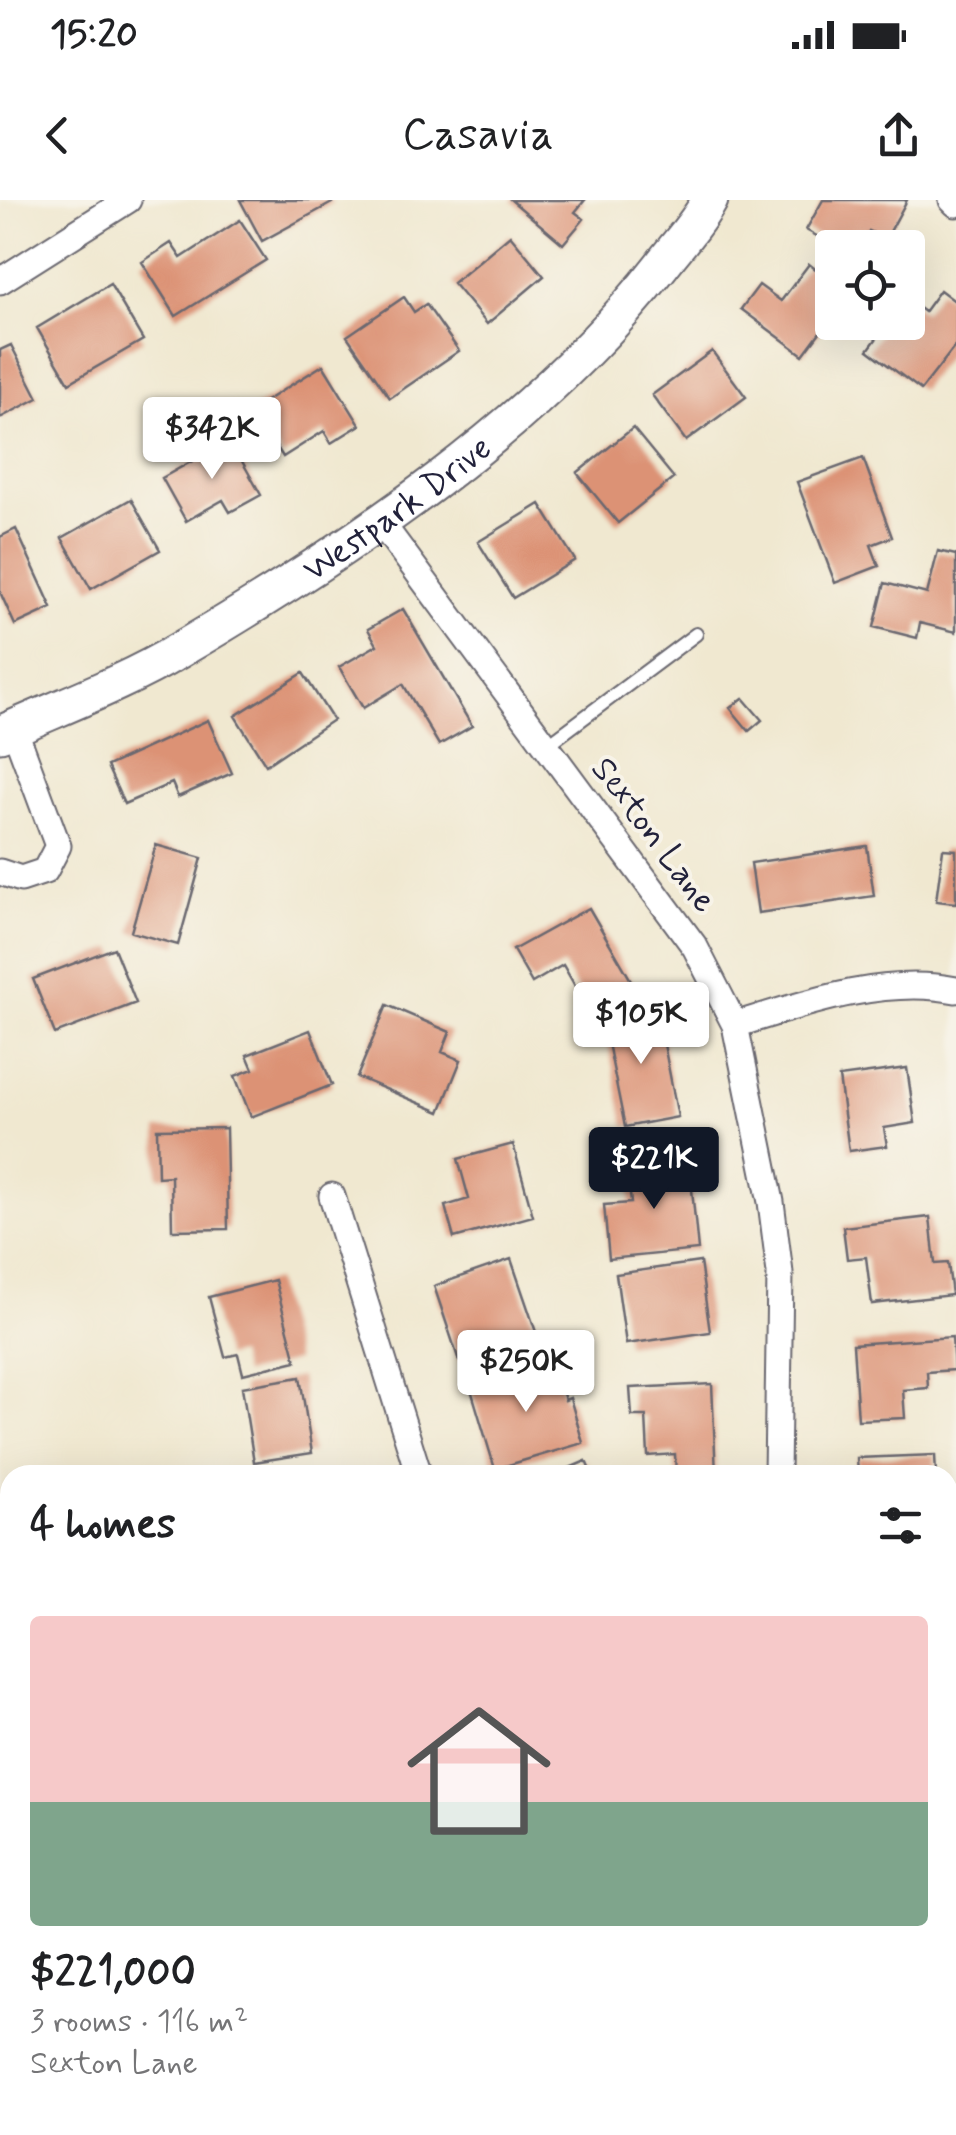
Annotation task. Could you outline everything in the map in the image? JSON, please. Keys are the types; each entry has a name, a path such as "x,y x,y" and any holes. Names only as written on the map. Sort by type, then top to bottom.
{"street":[{"path":"0,281 128,200"},
{"name":"Westpark Drive","path":"0,872 21,880 45,870 58,846 7,731 175,653 379,520 481,446 573,365 624,313 710,200"},
{"name":"Sexton Lane","path":"379,520 695,947 735,1025 771,1202 780,1274 777,1465"},
{"path":"735,1025 827,996 931,985 956,990"},
{"path":"332,1196 416,1465"}],"lane":[{"path":"545,746 696,634"}],"building":[{"path":"240,200 331,200 332,203 262,241"},
{"path":"511,200 585,200 575,212 584,219 563,244"},
{"path":"823,200 907,200 891,230 815,230 815,235 806,230"},
{"path":"240,220 266,260 176,316 142,262 171,243 181,258"},
{"path":"510,235 544,276 487,324 453,283"},
{"path":"809,264 815,269 815,339 803,355 741,309 759,285 781,301"},
{"path":"110,284 143,340 69,383 37,328"},
{"path":"940,290 956,302 956,345 921,390 868,350 876,340 925,340 925,311"},
{"path":"404,297 414,312 426,304 459,351 390,398 347,336"},
{"path":"11,345 38,398 0,418 0,350"},
{"path":"712,351 746,397 686,441 652,395"},
{"path":"323,365 360,425 331,443 324,431 283,457 253,409"},
{"path":"633,428 674,478 618,523 577,473"},
{"path":"230,440 261,495 230,512 223,500 186,521 162,478"},
{"path":"863,458 892,537 871,545 879,566 835,583 797,482"},
{"path":"131,499 160,550 91,589 62,538"},
{"path":"540,504 575,560 513,598 478,542"},
{"path":"16,529 52,608 15,625 0,592 0,537"},
{"path":"938,551 956,555 956,632 920,623 917,638 874,627 885,583 927,594"},
{"path":"403,609 472,726 439,745 403,684 363,708 339,667 377,645 368,629"},
{"path":"303,673 333,720 266,765 235,716"},
{"path":"743,698 762,720 749,731 730,708"},
{"path":"208,720 232,773 178,797 172,783 124,804 107,766"},
{"path":"156,845 202,858 178,945 131,932"},
{"path":"867,846 874,896 758,913 751,863"},
{"path":"943,849 956,850 956,903 936,901"},
{"path":"589,908 632,982 587,1007 563,965 532,983 513,950"},
{"path":"114,948 136,1003 55,1034 33,979"},
{"path":"387,1005 450,1032 442,1052 461,1060 440,1112 357,1077"},
{"path":"657,1008 678,1117 625,1127 603,1018"},
{"path":"310,1030 332,1085 251,1117 235,1076 253,1069 247,1055"},
{"path":"907,1068 915,1123 884,1128 887,1146 849,1151 839,1077"},
{"path":"226,1128 228,1229 172,1230 171,1176 158,1177 157,1129"},
{"path":"513,1144 533,1216 454,1238 445,1206 469,1199 458,1159"},
{"path":"689,1159 698,1250 609,1259 604,1205 631,1203 627,1165"},
{"path":"930,1217 935,1264 948,1263 952,1295 872,1304 866,1257 847,1259 843,1227"},
{"path":"511,1259 537,1335 459,1361 434,1286"},
{"path":"700,1262 710,1332 626,1344 616,1274"},
{"path":"275,1280 296,1361 243,1374 238,1354 225,1357 209,1297"},
{"path":"952,1337 954,1370 927,1372 928,1388 903,1390 905,1418 858,1420 853,1344"},
{"path":"553,1361 565,1400 570,1398 583,1443 509,1465 494,1465 470,1386"},
{"path":"300,1377 312,1453 254,1462 242,1387"},
{"path":"712,1384 716,1465 676,1465 675,1454 648,1456 646,1416 632,1416 630,1388"},
{"path":"935,1455 936,1465 857,1465 857,1458"}]}
